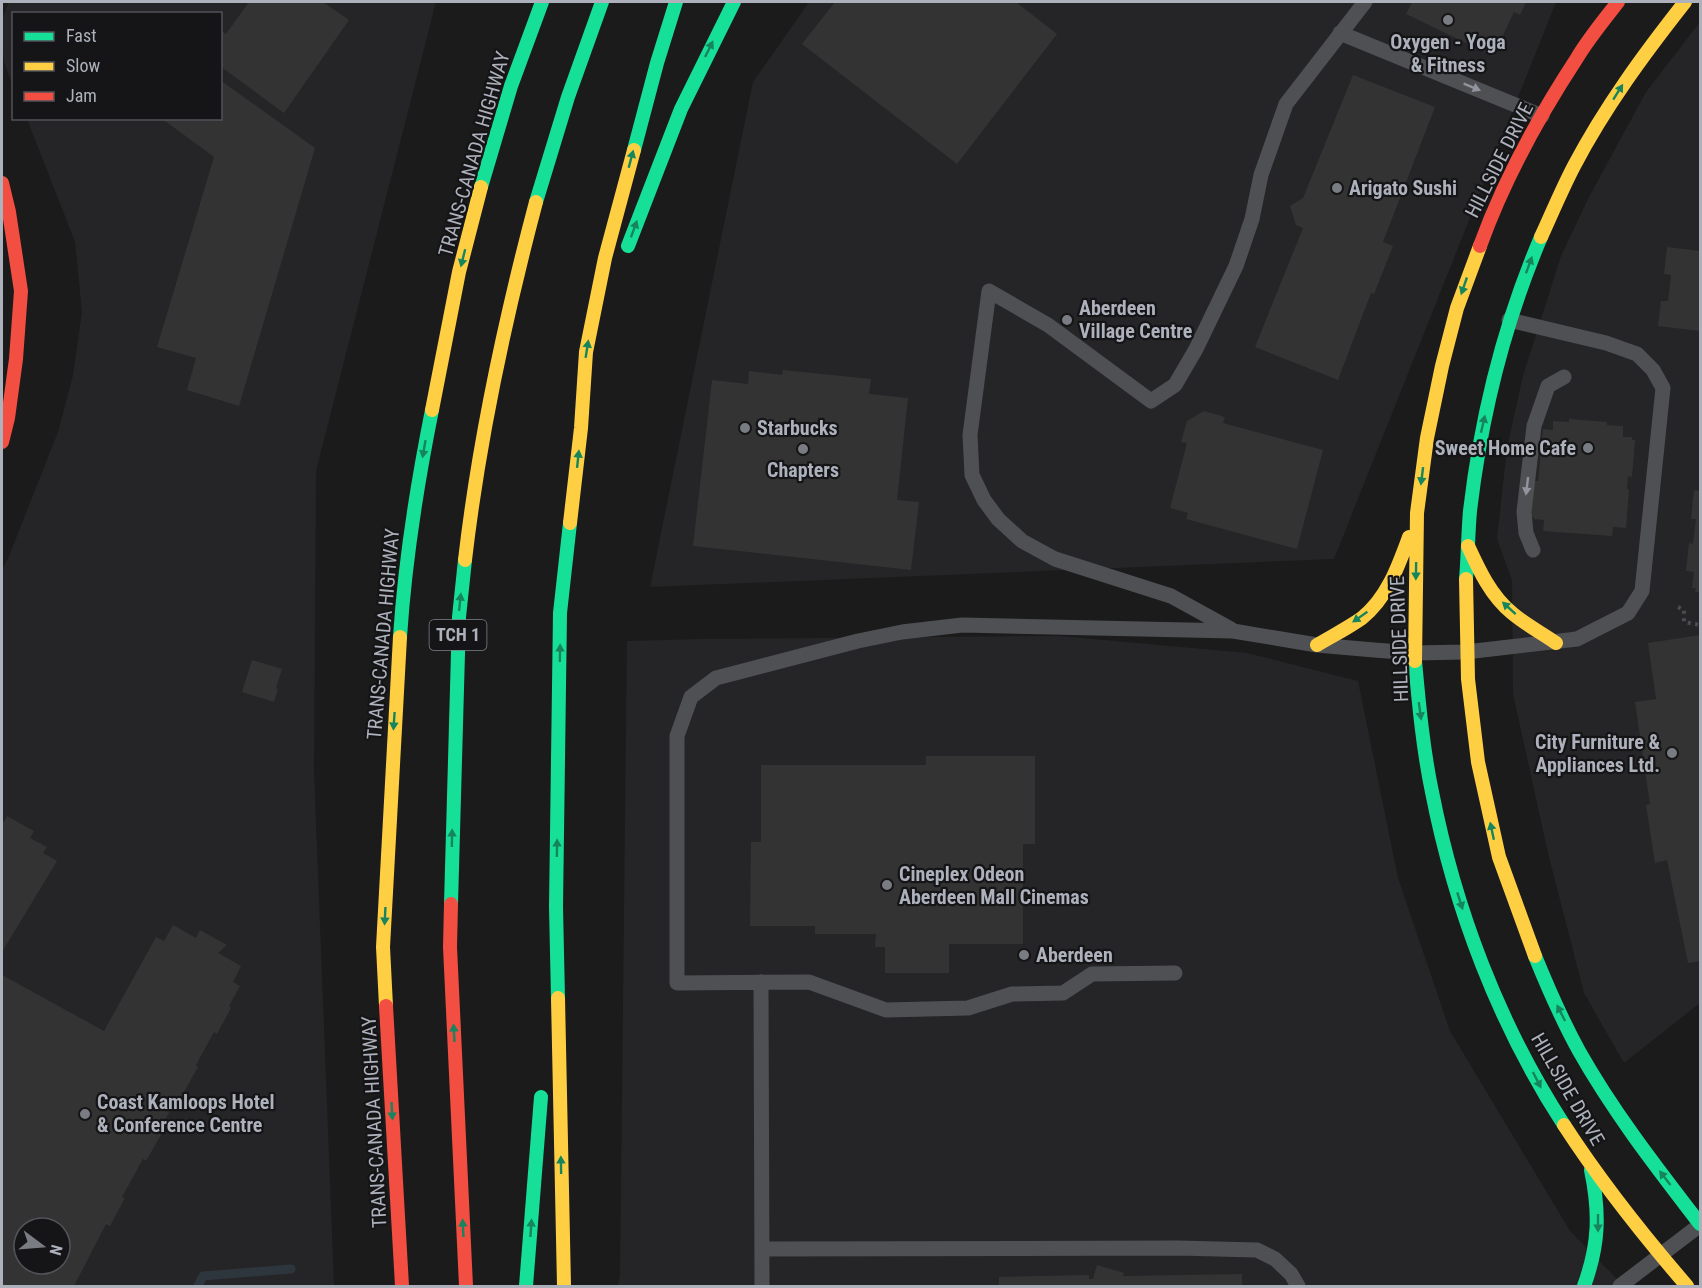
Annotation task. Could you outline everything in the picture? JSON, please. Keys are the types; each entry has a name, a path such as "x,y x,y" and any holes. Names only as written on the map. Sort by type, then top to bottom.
{"main road":[{"name":"TRANS-CANADA HIGHWAY","path":"402,1287 383,947 402,600 415,498 459,272 482,182 511,86 542,2"},
{"name":"TCH 1","path":"466,1287 450,947 453,759 459,617 471,509 514,286 536,200 568,97 602,2"},
{"path":"564,1287 556,907 560,613 581,428 586,352 604,258 676,2"},
{"path":"625,257 681,109 734,2"},
{"name":"HILLSIDE DRIVE","path":"1685,2 1624,82 1589,137 1535,248 1509,320 1479,441 1467,544 1466,652 1471,711 1481,779 1496,846 1520,917 1549,989 1587,1065 1625,1124 1701,1224"},
{"name":"HILLSIDE DRIVE","path":"1616,3 1578,56 1542,116 1512,173 1485,232 1457,308 1426,438 1417,513 1414,653 1431,790 1447,861 1471,936 1501,1008 1542,1091 1590,1165 1687,1287"},
{"path":"2,183 9,212 21,291 16,359 8,418 2,442"},
{"path":"581,428 597,372"},
{"path":"1317,645 1365,616 1378,602 1394,575 1417,513"},
{"path":"1467,544 1483,576 1500,601 1513,613 1556,643"},
{"path":"545,1049 556,907"},
{"path":"526,1287 542,1085"},
{"path":"1584,1287 1593,1264 1599,1227 1590,1165"}],"lane":[{"path":"1233,630 1171,596 1054,559 1022,541 998,519 984,500 972,475 970,435 989,291 1048,325 1151,401 1175,385 1196,349 1236,266 1252,219 1261,175 1286,104 1365,2"},
{"path":"1340,33 1542,116"},
{"path":"1175,973 1092,974 1063,993 1012,994 968,1008 885,1010 809,982 677,982 677,736 691,697 716,678 858,641 902,632 962,625 1233,630 1317,645 1414,653 1466,652 1576,639 1628,613 1642,591 1663,388 1653,370 1637,354 1605,343 1509,320"},
{"path":"1533,550 1526,533 1524,512 1534,426 1548,386 1564,377"},
{"path":"761,982 762,1287"},
{"path":"1620,1287 1701,1224"},
{"path":"762,1249 1178,1248 1257,1250 1275,1259 1291,1274 1298,1287"}],"path":[{"path":"1678,607 1684,610 1684,622 1701,625"}],"shaded area":[{"path":"9,2 436,2 316,471 314,771 334,1286 2,1286 2,570 58,432 73,375 82,312 75,242 27,120 222,120 222,12 12,12 12,83 4,62 2,19"},
{"name":"Aberdeen Village Centre","path":"809,2 1556,2 1334,559 650,587 753,82"},
{"path":"1700,22 1700,1003 1624,1063 1584,993 1548,853 1513,694 1512,580 1497,539 1507,448 1523,376 1561,256 1589,197 1646,92"},
{"name":"Aberdeen","path":"1059,636 1247,653 1358,681 1398,878 1450,1031 1570,1231 1624,1286 618,1286 620,1274 627,641"}],"building":[{"path":"249,2 323,2 349,20 284,113 222,67 222,31 226,34"},
{"path":"835,2 1016,2 1057,34 957,164 802,44"},
{"path":"1412,2 1526,2 1520,15 1514,12 1493,56 1406,14"},
{"path":"1353,75 1435,107 1383,242 1393,246 1374,294 1371,293 1338,380 1255,347 1303,228 1296,225 1290,206 1303,198"},
{"path":"222,81 315,148 239,406 187,390 196,358 157,347 214,157 164,120 222,120"},
{"path":"1667,247 1700,251 1700,331 1658,326 1661,301 1668,301 1671,275 1664,274"},
{"name":"Chapters","path":"783,370 871,379 869,394 908,398 897,500 919,502 911,570 693,546 712,380 748,384 749,371 782,375"},
{"path":"1204,411 1225,417 1223,423 1323,450 1297,549 1186,519 1188,513 1170,508 1187,443 1181,442 1187,421"},
{"path":"1569,419 1607,422 1607,425 1623,426 1623,437 1632,437 1632,440 1635,440 1632,477 1628,476 1626,528 1613,527 1612,536 1543,531 1544,520 1531,517 1534,481 1538,481 1543,429 1553,430 1553,421 1569,422"},
{"path":"1694,490 1700,491 1700,592 1695,592 1696,588 1692,588 1694,572 1686,571 1689,543 1693,544 1696,519 1691,519"},
{"name":"City Furniture & Appliances Ltd.","path":"1700,635 1700,961 1688,963 1667,860 1655,863 1646,805 1650,804 1635,702 1656,699 1648,643"},
{"path":"252,660 282,669 274,702 242,692"},
{"name":"Cineplex Odeon Aberdeen Mall Cinemas","path":"926,756 1035,756 1035,844 1023,844 1023,944 949,944 949,973 885,973 885,947 875,947 876,934 815,934 815,926 750,926 751,842 761,842 761,765 926,765"},
{"path":"7,816 34,831 30,838 47,847 43,853 57,861 2,952 2,823"},
{"name":"Coast Kamloops Hotel & Conference Centre","path":"173,925 196,938 200,930 227,945 218,953 241,966 233,982 240,986 229,1006 231,1008 217,1034 214,1032 196,1065 198,1067 181,1097 178,1096 159,1131 162,1133 146,1161 143,1159 122,1197 125,1198 110,1226 106,1224 74,1286 2,1286 2,975 104,1031 156,937 164,941"},
{"path":"1097,1265 1124,1273 1123,1276 1242,1274 1242,1286 999,1286 999,1277 1089,1275 1089,1279 1093,1279"}],"waterway":[{"path":"198,1286 203,1276 291,1269"}],"traffic: fast":[{"path":"481,187 511,86 542,2"},
{"path":"536,202 568,97 602,2"},
{"path":"634,150 676,2"},
{"path":"628,246 681,109 734,2"},
{"path":"1466,579 1470,511 1488,406 1505,337 1541,237"},
{"path":"400,637 412,523 432,410"},
{"path":"558,998 556,907 560,613 570,523"},
{"path":"451,904 459,617 465,560"},
{"path":"1415,661 1432,792 1453,879 1482,965 1500,1007 1519,1047 1564,1125"},
{"path":"1535,956 1567,1028 1592,1074 1636,1140 1700,1224"},
{"path":"526,1286 541,1097"},
{"path":"1584,1286 1593,1257 1597,1215 1591,1170"}],"traffic: slow":[{"path":"1541,237 1586,144 1640,61 1685,2"},
{"path":"570,523 581,428 586,352 605,258 634,150"},
{"path":"432,410 459,272 481,187"},
{"path":"465,560 494,380 536,202"},
{"path":"1415,661 1417,513 1427,438 1457,308 1480,246"},
{"path":"1317,645 1346,629 1371,610 1396,571 1409,537"},
{"path":"1468,546 1486,582 1498,599 1512,613 1556,643"},
{"path":"1466,579 1468,679 1478,762 1499,857 1535,956"},
{"path":"386,1006 383,947 400,637"},
{"path":"558,998 564,1286"},
{"path":"1564,1125 1623,1208 1687,1286"}],"traffic: jam":[{"path":"1480,246 1511,173 1536,126 1582,51 1618,2"},
{"path":"2,183 9,212 21,291 16,359 8,418 2,442"},
{"path":"451,904 450,947 466,1286"},
{"path":"386,1006 402,1286"}],"place":[{"name":"Oxygen - Yoga & Fitness","path":"1448,20"},
{"name":"Arigato Sushi","path":"1337,188"},
{"name":"Aberdeen Village Centre","path":"1067,320"},
{"name":"Starbucks","path":"745,428"},
{"name":"Sweet Home Cafe","path":"1588,448"},
{"name":"Chapters","path":"803,449"},
{"name":"City Furniture & Appliances Ltd.","path":"1672,753"},
{"name":"Cineplex Odeon Aberdeen Mall Cinemas","path":"887,885"},
{"name":"Aberdeen","path":"1024,955"},
{"name":"Coast Kamloops Hotel & Conference Centre","path":"85,1114"}]}
